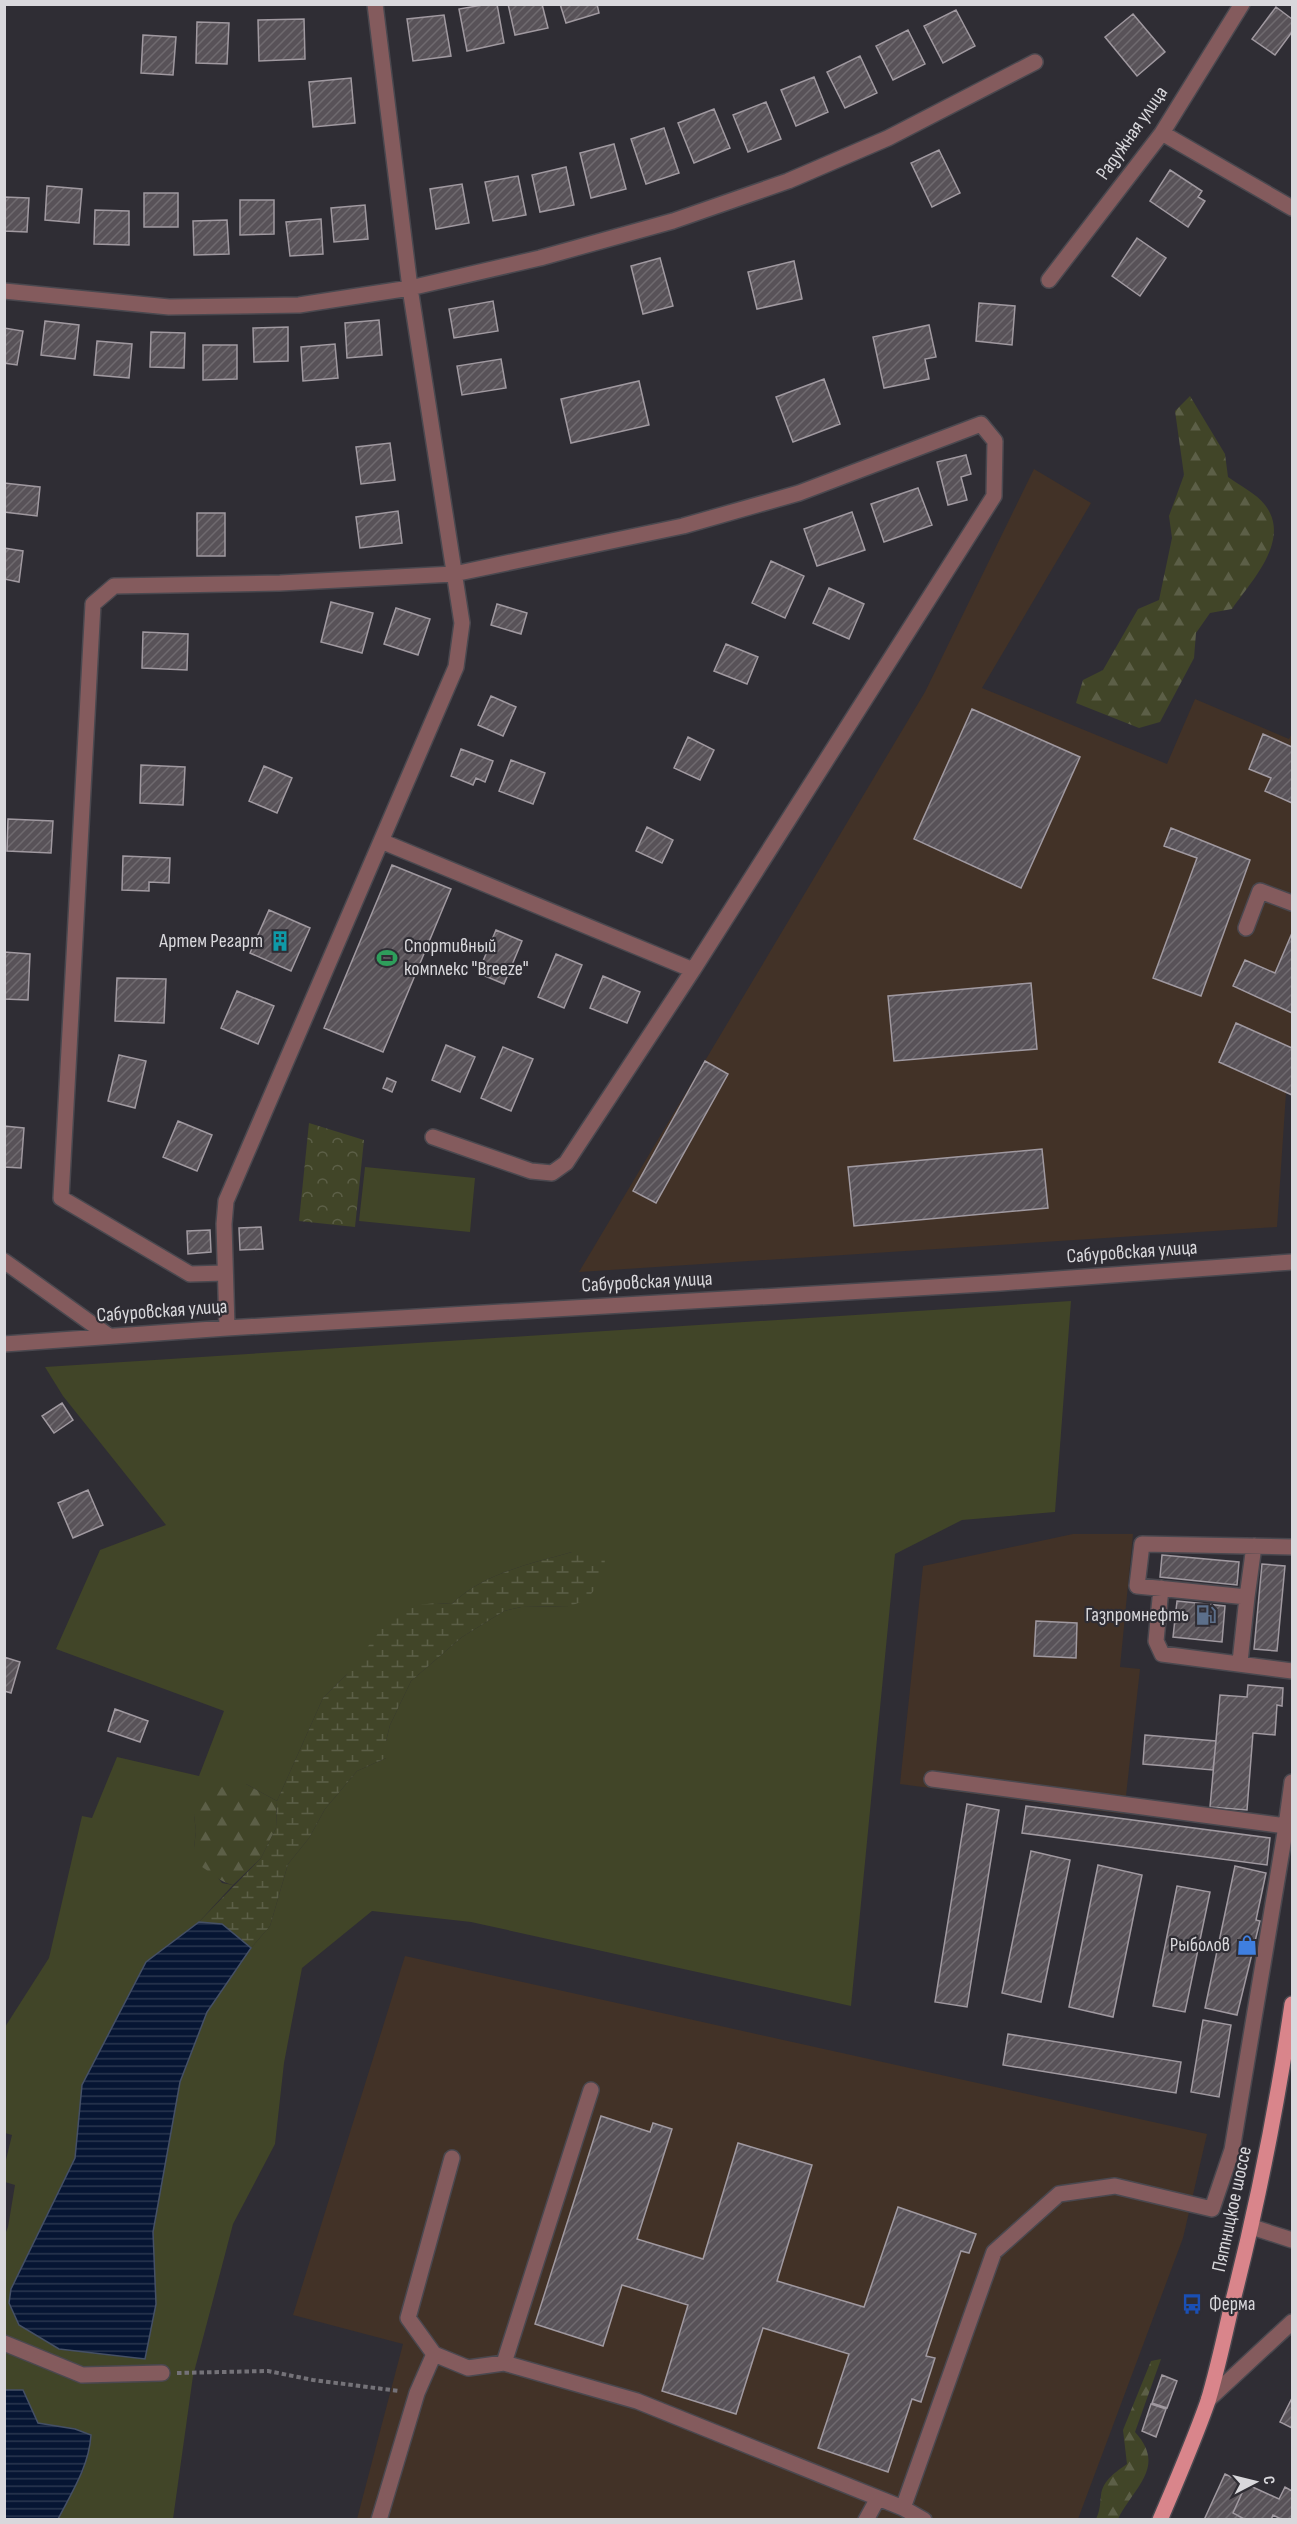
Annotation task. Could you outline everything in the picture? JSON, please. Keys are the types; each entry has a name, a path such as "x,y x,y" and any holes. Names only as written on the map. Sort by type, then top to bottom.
{"main road":[{"name":"Пятницкое шоссе","path":"1160,2520 1188,2456 1208,2400 1252,2227 1293,2004"}],"street":[{"path":"227,1328 226,1201 456,667 462,623 410,288 375,4"},
{"name":"Радужная улица","path":"1049,280 1162,133 1242,4"},
{"path":"4,291 169,307 299,305 410,288 540,258 662,224 788,181 888,138 1035,62"},
{"path":"1162,133 1293,208"},
{"path":"225,1273 190,1274 61,1198 93,604 114,586 279,583 454,574 683,526 789,496 981,424 995,441 994,496 693,970 566,1163 552,1173 531,1171 433,1137"},
{"path":"381,841 693,970"},
{"path":"1246,928 1260,891 1293,903"},
{"path":"4,1261 109,1336"},
{"name":"Сабуровская улица","path":"4,1344 227,1328 989,1284 1293,1262"},
{"path":"1247,1597 1137,1586 1142,1544 1293,1547"},
{"path":"1239,1662 1254,1546"},
{"path":"1161,1588 1156,1641 1162,1654 1239,1662 1293,1671"},
{"path":"932,1779 1289,1826"},
{"path":"903,2508 994,2252 1059,2194 1115,2186 1212,2209 1232,2150 1289,1826 1293,1782"},
{"path":"504,2363 591,2090"},
{"path":"452,2158 408,2319 434,2354 468,2368 504,2363 637,2401 903,2508 924,2520"},
{"path":"1252,2227 1293,2240"},
{"path":"1208,2400 1293,2322"},
{"path":"4,2343 82,2375 162,2373"},
{"path":"379,2520 417,2393 434,2354"},
{"path":"866,2520 878,2498"}],"path":[{"path":"162,2373 268,2371 313,2380 417,2393"}],"shaded area":[{"path":"1034,469 1091,503 982,688 1167,764 1195,699 1289,739 1292,733 1292,1095 1286,1093 1277,1227 579,1272 925,692"},
{"path":"1073,1534 1133,1534 1120,1667 1140,1669 1124,1814 900,1784 923,1566"},
{"path":"405,1956 1207,2134 1183,2238 1078,2519 357,2519 403,2344 293,2315"}],"green space":[{"path":"1190,396 1225,454 1228,477 1262,501 1272,518 1274,532 1266,560 1232,609 1210,613 1196,633 1194,658 1160,722 1139,728 1076,703 1083,680 1103,670 1138,609 1159,600 1172,538 1169,516 1184,475 1175,411"},
{"path":"309,1123 364,1140 355,1227 299,1221"},
{"path":"365,1167 475,1178 470,1232 359,1221"},
{"path":"1071,1301 1055,1512 962,1520 895,1554 851,2006 471,1922 372,1911 302,1968 284,2063 275,2144 233,2224 193,2376 173,2519 58,2519 84,2469 75,2429 38,2423 23,2390 5,2390 4,2237 8,2227 15,2185 5,2182 5,2164 12,2135 5,2133 5,2027 49,1958 82,1816 92,1818 117,1757 199,1776 224,1711 56,1649 100,1550 166,1525 63,1396 45,1367","holes":["572,1552 570,1606 521,1607 504,1611 462,1637 411,1681 390,1725 386,1741 386,1758 357,1771 325,1809 309,1838 288,1864 270,1926 251,1948 207,2012 180,2082 153,2232 156,2304 9,2303 11,2289 75,2157 146,1962 199,1922 233,1885 222,1883 194,1848 196,1831 194,1815 246,1784 277,1801 323,1698 346,1675 436,1603 452,1604 478,1584 493,1577"]},
{"path":"572,1552 605,1557 604,1574 586,1600 570,1606 521,1607 504,1611 462,1637 411,1681 390,1725 386,1741 386,1758 357,1771 325,1809 309,1838 288,1864 270,1926 251,1948 222,1924 199,1922 261,1858 276,1828 277,1801 323,1698 346,1675 389,1619 418,1605 452,1604 478,1584 493,1577"},
{"path":"230,1781 246,1784 277,1801 276,1828 261,1858 233,1885 219,1879 197,1864 194,1848 196,1831 194,1815 202,1801"},
{"path":"1161,2359 1135,2432 1144,2444 1148,2456 1148,2466 1144,2477 1118,2519 1096,2519 1104,2485 1127,2464 1123,2430 1151,2361"}],"water":[{"path":"199,1922 222,1924 251,1948 207,2012 180,2082 153,2232 156,2304 145,2359 59,2349 19,2325 9,2303 11,2289 75,2158 82,2085 146,1962"},
{"path":"5,2390 23,2390 38,2423 75,2429 91,2435 83,2468 58,2519 5,2519"}],"building":[{"path":"497,4 504,43 467,51 459,9"},
{"path":"508,4 542,4 548,28 515,35"},
{"path":"560,4 597,4 599,13 566,23"},
{"path":"1276,7 1292,19 1292,32 1275,55 1252,39"},
{"path":"956,10 975,46 943,63 924,26"},
{"path":"1133,14 1165,52 1137,76 1105,37"},
{"path":"444,15 451,56 413,61 407,19"},
{"path":"304,19 305,59 259,61 258,20"},
{"path":"197,22 229,23 227,64 196,63"},
{"path":"908,30 925,64 893,80 876,46"},
{"path":"143,35 176,37 173,75 141,73"},
{"path":"860,56 877,93 845,108 827,72"},
{"path":"814,77 828,112 796,126 781,90"},
{"path":"351,78 355,123 313,127 309,82"},
{"path":"766,102 781,139 748,152 733,115"},
{"path":"714,109 730,148 694,163 678,123"},
{"path":"664,128 679,173 646,184 631,139"},
{"path":"614,144 626,189 591,198 580,153"},
{"path":"939,150 960,193 932,207 911,163"},
{"path":"566,167 574,205 540,212 532,175"},
{"path":"1170,170 1202,191 1198,197 1205,201 1188,227 1150,201"},
{"path":"518,176 526,215 493,221 485,182"},
{"path":"462,184 469,223 436,229 430,189"},
{"path":"47,186 82,189 79,223 45,220"},
{"path":"144,193 178,193 178,227 144,227"},
{"path":"4,197 29,198 27,232 4,231"},
{"path":"240,200 274,200 274,234 240,235"},
{"path":"365,205 368,239 334,242 331,208"},
{"path":"95,210 129,211 129,245 94,244"},
{"path":"321,219 323,254 290,256 286,222"},
{"path":"227,220 229,254 194,255 193,221"},
{"path":"1137,238 1166,258 1140,296 1112,276"},
{"path":"660,258 673,306 643,314 631,266"},
{"path":"794,261 802,299 757,309 748,272"},
{"path":"493,301 498,331 454,338 449,309"},
{"path":"979,303 1015,306 1012,345 976,341"},
{"path":"379,320 382,355 347,358 345,323"},
{"path":"45,321 79,325 75,359 41,355"},
{"path":"929,325 936,357 925,359 929,379 884,388 873,337"},
{"path":"288,327 288,361 254,362 253,328"},
{"path":"4,328 23,331 17,365 4,363"},
{"path":"151,332 185,333 184,368 150,367"},
{"path":"97,341 132,344 129,378 94,375"},
{"path":"335,344 338,378 303,381 301,347"},
{"path":"203,345 237,345 237,379 203,380"},
{"path":"501,359 506,388 462,395 457,366"},
{"path":"824,379 840,424 793,442 776,397"},
{"path":"639,381 649,425 571,443 561,399"},
{"path":"390,443 395,480 361,484 356,447"},
{"path":"966,455 971,474 961,477 967,500 948,505 937,462"},
{"path":"4,483 40,487 37,516 4,512"},
{"path":"918,488 932,525 884,542 871,504"},
{"path":"398,511 402,543 360,548 356,517"},
{"path":"852,512 865,550 817,566 804,529"},
{"path":"197,513 225,513 225,556 197,556"},
{"path":"4,548 23,551 19,582 4,579"},
{"path":"771,561 804,576 785,618 752,603"},
{"path":"829,588 864,604 849,639 813,623"},
{"path":"331,602 373,613 362,653 321,642"},
{"path":"497,604 527,613 521,634 491,625"},
{"path":"396,608 430,619 418,655 384,644"},
{"path":"143,632 188,634 187,670 142,668"},
{"path":"726,644 758,657 747,684 714,671"},
{"path":"491,696 516,707 503,736 478,725"},
{"path":"972,709 1080,757 1021,888 914,839"},
{"path":"1263,734 1292,747 1292,803 1265,791 1271,778 1249,769"},
{"path":"688,737 714,750 700,780 674,768"},
{"path":"461,749 493,761 485,782 476,778 473,785 451,776"},
{"path":"511,760 545,773 533,804 499,791"},
{"path":"141,765 185,767 183,805 140,803"},
{"path":"264,766 292,778 277,813 249,801"},
{"path":"8,819 53,821 51,853 7,851"},
{"path":"647,827 673,840 662,863 636,851"},
{"path":"1171,828 1250,860 1201,996 1153,978 1197,858 1164,846"},
{"path":"123,856 170,858 169,883 149,882 149,891 122,890"},
{"name":"Спортивный комплекс \"Breeze\"","path":"392,865 451,889 383,1052 324,1028"},
{"name":"Артем Регарт","path":"269,910 310,928 291,971 250,953"},
{"path":"496,930 522,941 504,984 478,973"},
{"path":"1292,933 1292,1013 1233,986 1245,960 1275,973"},
{"path":"4,952 30,954 28,1000 4,999"},
{"path":"556,954 582,965 564,1008 538,997"},
{"path":"603,976 640,992 627,1023 590,1008"},
{"path":"117,978 166,979 164,1023 115,1021"},
{"path":"1031,983 1037,1049 894,1061 888,996"},
{"path":"237,991 274,1006 258,1044 221,1028"},
{"path":"1236,1023 1292,1048 1292,1095 1219,1062"},
{"path":"446,1045 475,1057 460,1092 432,1080"},
{"path":"503,1047 533,1059 511,1111 481,1098"},
{"path":"119,1055 146,1061 135,1108 108,1101"},
{"path":"705,1061 728,1074 656,1203 633,1191"},
{"path":"387,1078 396,1082 392,1092 383,1088"},
{"path":"178,1121 212,1135 197,1171 163,1157"},
{"path":"4,1126 24,1128 21,1168 4,1167"},
{"path":"1042,1149 1048,1208 854,1226 848,1167"},
{"path":"261,1227 263,1249 240,1250 239,1228"},
{"path":"210,1230 211,1252 188,1254 187,1231"},
{"path":"62,1403 73,1420 54,1433 42,1416"},
{"path":"88,1490 103,1525 73,1538 58,1503"},
{"path":"1162,1555 1239,1562 1237,1585 1160,1577"},
{"path":"1262,1564 1285,1566 1277,1651 1254,1649"},
{"path":"1177,1601 1225,1606 1222,1642 1173,1637"},
{"path":"1036,1621 1077,1623 1076,1658 1034,1656"},
{"path":"4,1657 20,1662 11,1693 4,1691"},
{"path":"1248,1685 1283,1688 1282,1706 1277,1705 1275,1735 1253,1733 1247,1810 1210,1807 1220,1695 1247,1697"},
{"path":"115,1709 148,1721 140,1742 108,1731"},
{"path":"1145,1735 1216,1741 1213,1770 1143,1764"},
{"path":"967,1804 999,1810 967,2007 935,2002"},
{"path":"1026,1806 1270,1838 1267,1865 1022,1833"},
{"path":"1031,1851 1070,1860 1041,2002 1002,1993"},
{"path":"1098,1865 1142,1875 1113,2017 1069,2007"},
{"path":"1235,1866 1266,1873 1256,1920 1260,1921 1237,2015 1205,2008"},
{"path":"1177,1886 1210,1892 1185,2012 1153,2006"},
{"path":"1203,2020 1231,2025 1219,2097 1191,2092"},
{"path":"1008,2034 1181,2062 1176,2093 1003,2065"},
{"path":"601,2116 650,2132 653,2123 672,2129 637,2239 703,2259 738,2143 812,2165 777,2281 864,2307 898,2207 976,2234 969,2253 961,2251 926,2356 935,2358 921,2402 912,2399 888,2472 818,2448 849,2354 763,2328 736,2414 662,2391 688,2305 622,2285 603,2346 535,2324"},
{"path":"1162,2375 1177,2381 1167,2408 1152,2403"},
{"path":"1292,2398 1292,2428 1280,2422"},
{"path":"1151,2404 1166,2409 1156,2437 1142,2431"},
{"path":"1225,2474 1246,2484 1233,2513 1246,2520 1204,2520"},
{"path":"1246,2484 1279,2499 1285,2487 1292,2491 1292,2520 1283,2520 1273,2515 1271,2520 1246,2520 1233,2513"}],"place":[{"name":"Артем Регарт","path":"280,941"},
{"name":"Спортивный комплекс \"Breeze\"","path":"387,958"},
{"name":"Газпромнефть","path":"1206,1615"},
{"name":"Рыболов","path":"1247,1945"},
{"name":"Ферма","path":"1192,2304"}]}
